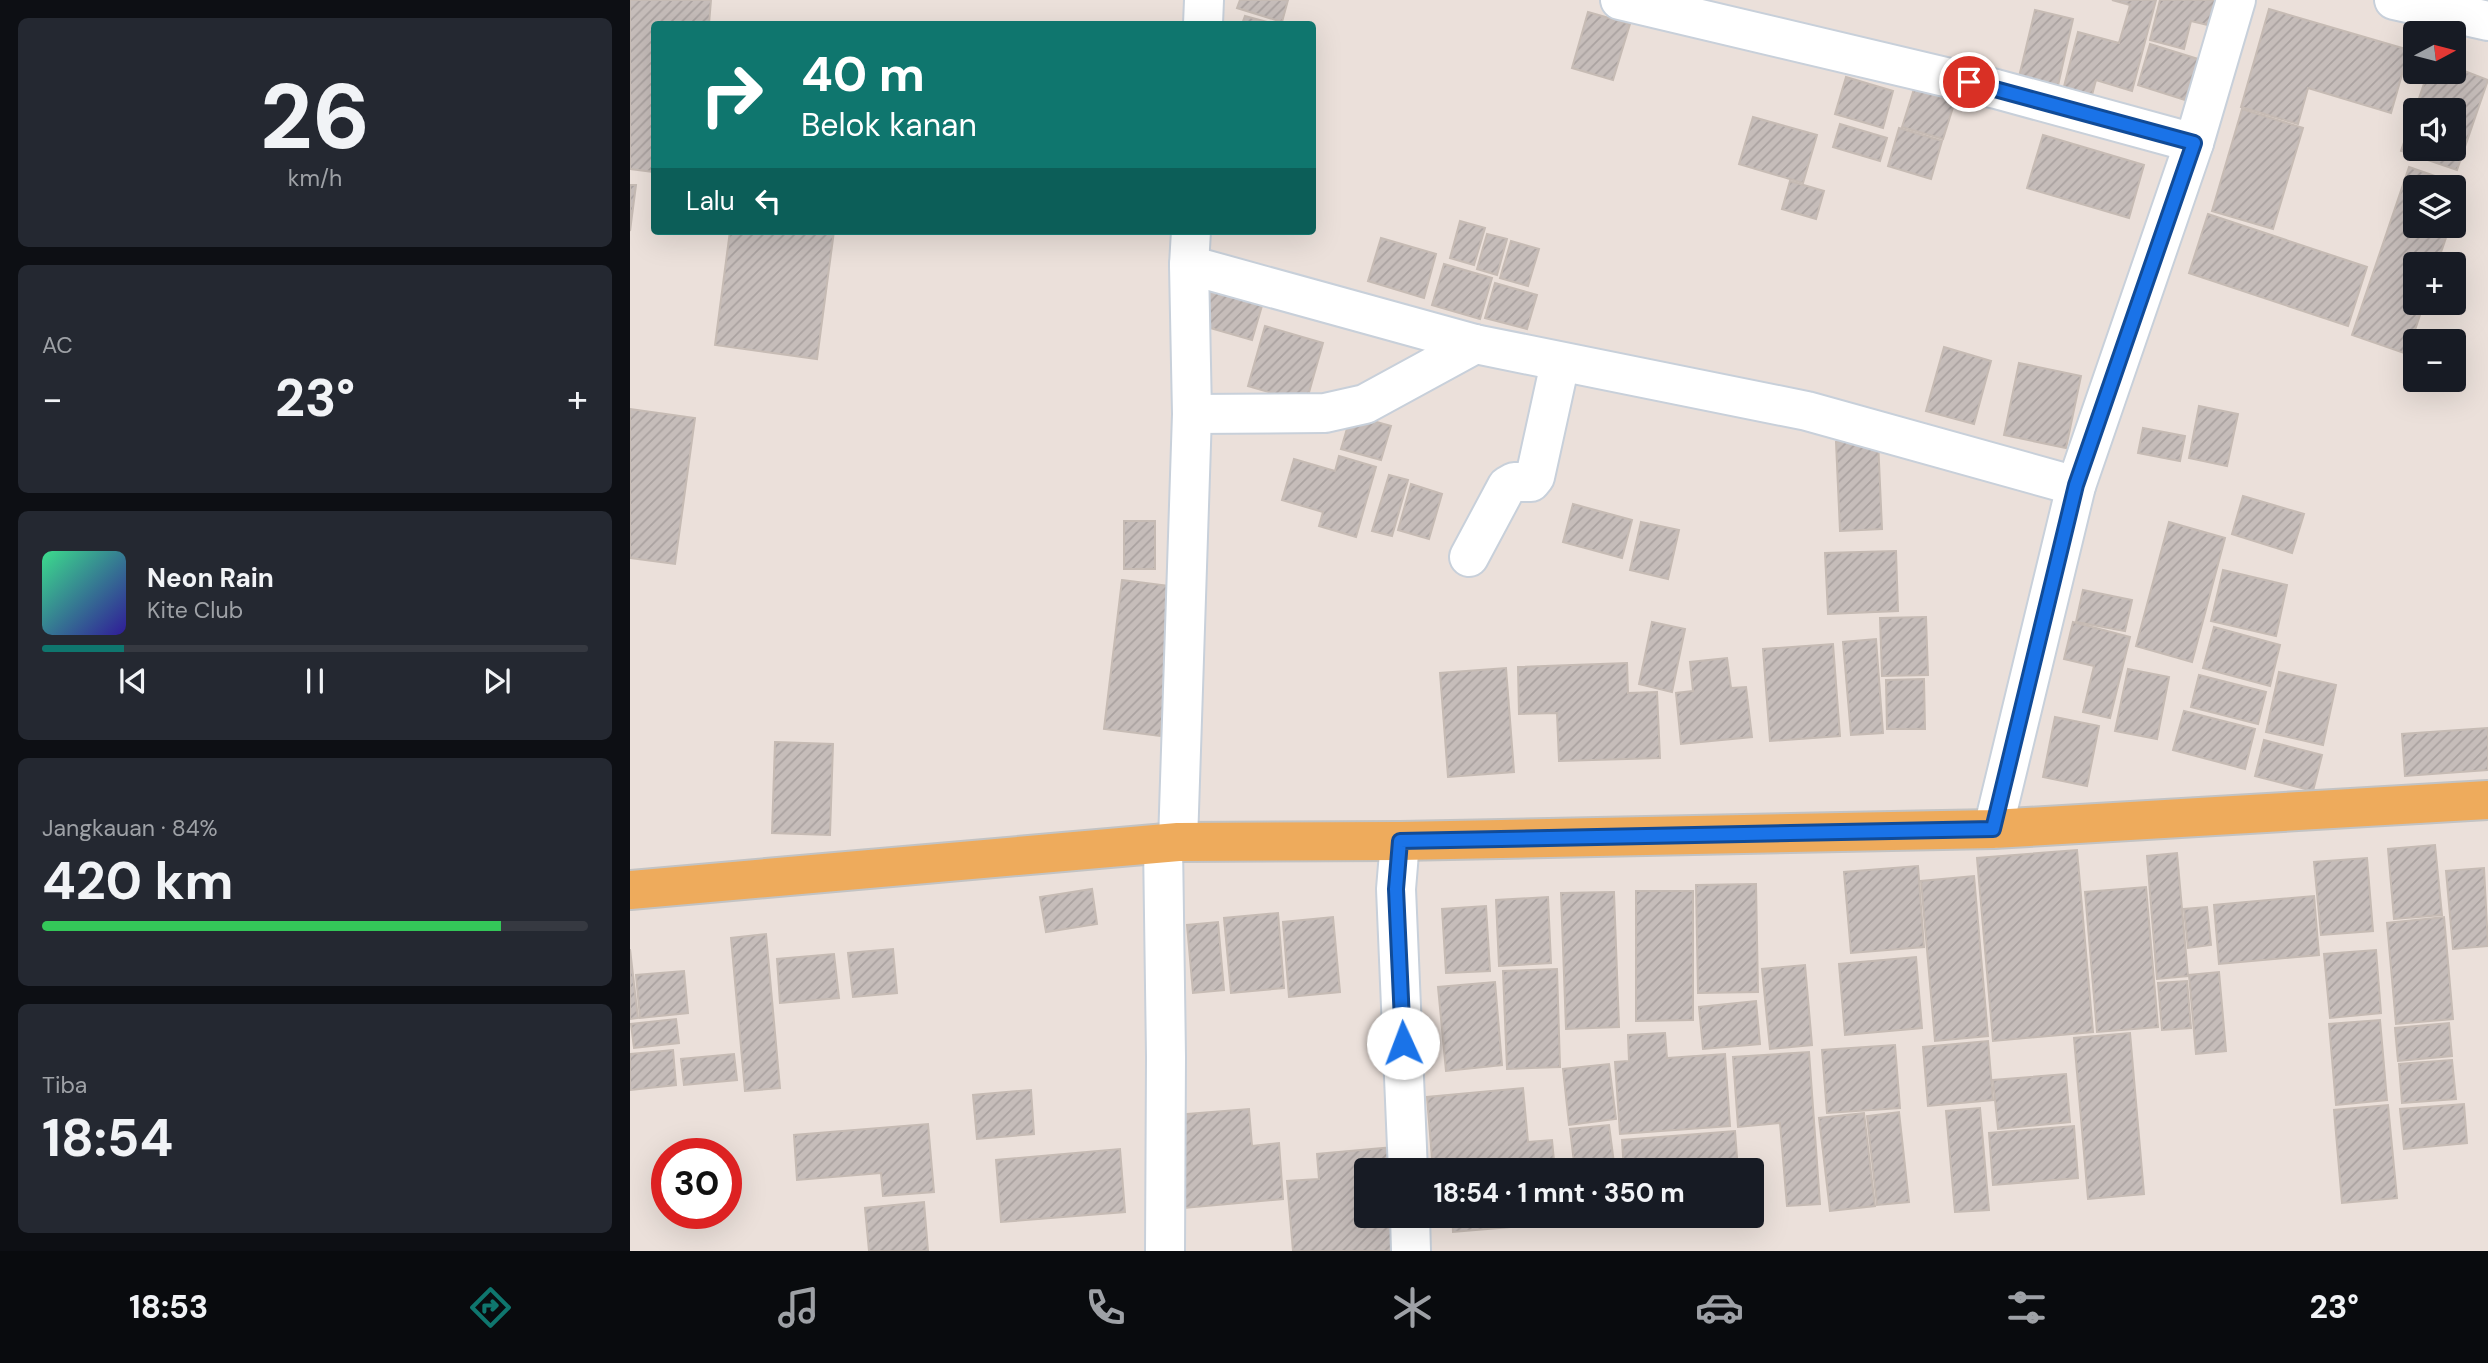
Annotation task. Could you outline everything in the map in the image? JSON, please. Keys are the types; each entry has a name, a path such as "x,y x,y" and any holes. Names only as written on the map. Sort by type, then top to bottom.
{"main road":[{"path":"630,890 1171,843 1993,829 2488,800"}],"street":[{"path":"1203,21 1204,0"},
{"path":"1620,0 1996,89 2194,143"},
{"path":"1993,829 2076,485 2194,143 2236,0"},
{"path":"2394,0 2481,13"},
{"path":"1165,1251 1171,843 1192,414 1190,248 1475,344 1807,411 2076,485"},
{"path":"1192,414 1325,413 1365,404 1475,344"},
{"path":"1469,557 1507,486 1514,482 1531,482 1535,477 1560,363"},
{"path":"1400,841 1396,889 1407,1158"},
{"path":"1410,1228 1411,1251"}],"building":[{"path":"630,0 711,0 709,21 651,21 651,172 630,169"},
{"path":"1240,0 1288,0 1282,21 1237,8"},
{"path":"2112,0 2156,0 2132,91 2096,80 2088,110 2060,102 2078,32 2119,43 2130,5"},
{"path":"2160,0 2219,0 2212,26 2191,21 2184,49 2150,40"},
{"path":"2269,9 2403,48 2403,71 2391,113 2308,88 2298,124 2241,107"},
{"path":"2035,10 2073,19 2057,90 2018,81"},
{"path":"1588,12 1630,24 1613,80 1572,68"},
{"path":"1245,16 1264,21 1243,21"},
{"path":"2150,44 2198,59 2185,100 2138,85"},
{"path":"2466,72 2488,80 2466,144 2466,98 2419,98 2424,84 2466,84"},
{"path":"1846,77 1893,91 1883,128 1835,114"},
{"path":"1914,89 1955,101 1943,139 1902,127"},
{"path":"2242,109 2303,128 2273,229 2212,211"},
{"path":"1753,117 1817,135 1803,183 1739,164"},
{"path":"1840,124 1887,138 1880,161 1833,147"},
{"path":"1899,128 1942,141 1931,179 1888,166"},
{"path":"2043,135 2144,165 2129,218 2027,188"},
{"path":"2430,161 2460,161 2457,170"},
{"path":"2409,167 2432,175 2406,175"},
{"path":"1790,181 1824,191 1816,219 1782,209"},
{"path":"630,185 636,185 630,231"},
{"path":"2403,185 2403,238 2446,238 2441,252 2403,252 2403,315 2420,315 2415,329 2403,329 2403,353 2352,335"},
{"path":"2208,214 2367,267 2348,326 2189,273"},
{"path":"1460,221 1485,228 1474,265 1450,258"},
{"path":"1487,234 1507,239 1497,275 1477,269"},
{"path":"729,235 833,235 817,359 715,345"},
{"path":"1381,238 1436,254 1424,298 1368,281"},
{"path":"1511,241 1539,249 1528,286 1500,278"},
{"path":"1444,264 1492,278 1480,319 1432,305"},
{"path":"1214,277 1266,292 1252,340 1200,325"},
{"path":"1495,283 1537,295 1527,329 1485,318"},
{"path":"1265,326 1323,343 1306,403 1248,386"},
{"path":"1944,347 1991,361 1974,424 1926,411"},
{"path":"2019,363 2081,376 2066,448 2004,435"},
{"path":"2199,406 2238,414 2227,466 2189,458"},
{"path":"630,409 695,418 675,564 630,558"},
{"path":"1351,415 1391,426 1381,460 1341,449"},
{"path":"2143,428 2185,436 2180,461 2138,453"},
{"path":"1878,440 1882,529 1840,531 1836,442"},
{"path":"1339,456 1376,467 1356,537 1319,526 1323,512 1282,500 1294,459 1335,471"},
{"path":"1389,475 1408,480 1392,536 1372,531"},
{"path":"1411,484 1442,494 1429,539 1398,530"},
{"path":"2243,496 2304,514 2292,553 2232,534"},
{"path":"1573,504 1632,520 1622,558 1563,542"},
{"path":"1124,521 1155,521 1155,569 1124,569"},
{"path":"1641,522 1679,530 1668,579 1630,570"},
{"path":"2169,522 2225,538 2192,662 2136,646"},
{"path":"1896,551 1898,611 1828,614 1825,553"},
{"path":"2223,570 2287,585 2276,636 2211,621"},
{"path":"1122,580 1178,587 1160,736 1104,729"},
{"path":"2083,590 2132,600 2125,631 2076,622"},
{"path":"1926,617 1928,675 1882,676 1880,618"},
{"path":"1652,622 1685,629 1672,692 1639,684"},
{"path":"2073,622 2130,637 2110,718 2083,712 2094,666 2064,659"},
{"path":"2214,627 2280,645 2270,686 2203,668"},
{"path":"1876,639 1883,733 1851,735 1843,642"},
{"path":"1833,644 1840,736 1770,741 1763,649"},
{"path":"1727,658 1731,688 1746,687 1752,737 1681,744 1676,693 1693,691 1690,662"},
{"path":"1627,663 1628,693 1657,692 1660,758 1559,761 1557,713 1519,714 1518,667"},
{"path":"1506,668 1514,772 1448,777 1440,673"},
{"path":"2128,669 2169,677 2157,739 2115,731"},
{"path":"2279,672 2336,685 2323,745 2266,732"},
{"path":"2199,675 2266,692 2258,724 2191,707"},
{"path":"1924,679 1925,729 1887,729 1886,680"},
{"path":"2184,711 2255,729 2245,769 2173,750"},
{"path":"2055,717 2099,726 2087,786 2043,777"},
{"path":"2488,728 2488,770 2405,776 2402,734"},
{"path":"2264,740 2322,755 2313,791 2255,776"},
{"path":"775,742 833,744 830,835 772,833"},
{"path":"2435,845 2442,915 2394,919 2388,849"},
{"path":"2077,850 2093,1032 1993,1041 1977,858"},
{"path":"2177,853 2188,976 2157,979 2147,856"},
{"path":"2367,858 2373,931 2321,935 2314,862"},
{"path":"1918,866 1924,947 1851,953 1844,872"},
{"path":"2484,868 2488,946 2453,949 2446,871"},
{"path":"1974,876 1988,1036 1935,1041 1921,881"},
{"path":"1756,884 1758,992 1698,993 1696,885"},
{"path":"2146,887 2158,1027 2097,1032 2085,892"},
{"path":"1092,889 1097,924 1046,932 1040,897"},
{"path":"1636,891 1693,891 1693,1020 1636,1021"},
{"path":"1614,892 1619,1027 1566,1029 1561,893"},
{"path":"2314,896 2319,955 2219,964 2214,905"},
{"path":"1548,897 1551,963 1499,966 1496,900"},
{"path":"1486,906 1490,971 1446,973 1442,909"},
{"path":"2207,907 2211,945 2188,948 2184,909"},
{"path":"1278,913 1284,988 1231,993 1224,918"},
{"path":"1333,917 1340,992 1289,997 1283,922"},
{"path":"2444,917 2453,1019 2396,1024 2387,923"},
{"path":"1218,922 1224,990 1193,993 1187,925"},
{"path":"766,934 780,1088 745,1091 731,938"},
{"path":"630,949 638,1018 630,1019"},
{"path":"893,949 897,993 853,997 848,953"},
{"path":"2376,950 2381,1013 2330,1018 2324,954"},
{"path":"834,954 839,998 780,1003 777,959"},
{"path":"1916,957 1922,1028 1845,1035 1839,964"},
{"path":"1805,965 1812,1045 1770,1049 1762,969"},
{"path":"1557,969 1560,1067 1507,1069 1503,971"},
{"path":"684,971 688,1013 640,1018 636,975"},
{"path":"2219,972 2226,1051 2196,1054 2189,975"},
{"path":"2187,981 2191,1028 2162,1030 2158,983"},
{"path":"1495,982 1502,1065 1446,1071 1438,987"},
{"path":"1756,1001 1760,1044 1703,1049 1699,1007"},
{"path":"676,1019 679,1043 634,1048 631,1024"},
{"path":"2380,1020 2387,1100 2336,1105 2329,1024"},
{"path":"2449,1023 2452,1056 2398,1061 2395,1028"},
{"path":"1665,1033 1667,1058 1725,1054 1730,1126 1620,1134 1615,1062 1629,1061 1628,1035"},
{"path":"2130,1033 2144,1194 2088,1199 2074,1038"},
{"path":"1988,1041 1993,1100 1928,1106 1923,1047"},
{"path":"1895,1045 1900,1108 1827,1113 1822,1050"},
{"path":"673,1050 676,1085 630,1090 630,1054"},
{"path":"1809,1052 1820,1204 1787,1206 1780,1123 1738,1127 1733,1057"},
{"path":"734,1054 737,1080 684,1085 681,1059"},
{"path":"2452,1060 2456,1099 2402,1103 2399,1064"},
{"path":"1609,1064 1616,1119 1569,1125 1563,1069"},
{"path":"2066,1074 2070,1122 1998,1129 1993,1080"},
{"path":"1523,1088 1528,1142 1552,1140 1554,1158 1432,1158 1427,1097"},
{"path":"1031,1090 1034,1134 977,1139 973,1095"},
{"path":"2464,1104 2467,1143 2404,1149 2400,1109"},
{"path":"2388,1105 2397,1198 2342,1203 2334,1110"},
{"path":"1980,1108 1989,1210 1955,1212 1946,1111"},
{"path":"1249,1109 1252,1146 1279,1143 1283,1199 1184,1208 1175,1115"},
{"path":"1899,1112 1909,1202 1877,1205 1867,1116"},
{"path":"1864,1113 1875,1206 1830,1211 1819,1118"},
{"path":"928,1124 934,1192 883,1196 881,1173 797,1180 794,1135"},
{"path":"1609,1125 1613,1158 1573,1158 1570,1129"},
{"path":"2074,1126 2078,1178 1993,1185 1989,1133"},
{"path":"1735,1131 1737,1158 1623,1158 1622,1140"},
{"path":"1393,1147 1394,1158 1354,1158 1354,1228 1400,1228 1402,1251 1293,1251 1287,1181 1319,1179 1317,1154"},
{"path":"1120,1149 1125,1212 1001,1222 996,1160"},
{"path":"924,1202 928,1251 869,1251 865,1208"},
{"path":"1453,1228 1500,1228 1453,1232"}],"route":[{"path":"1403,1043 1396,889 1400,841 1993,829 2076,485 2194,143 1969,82"}]}
